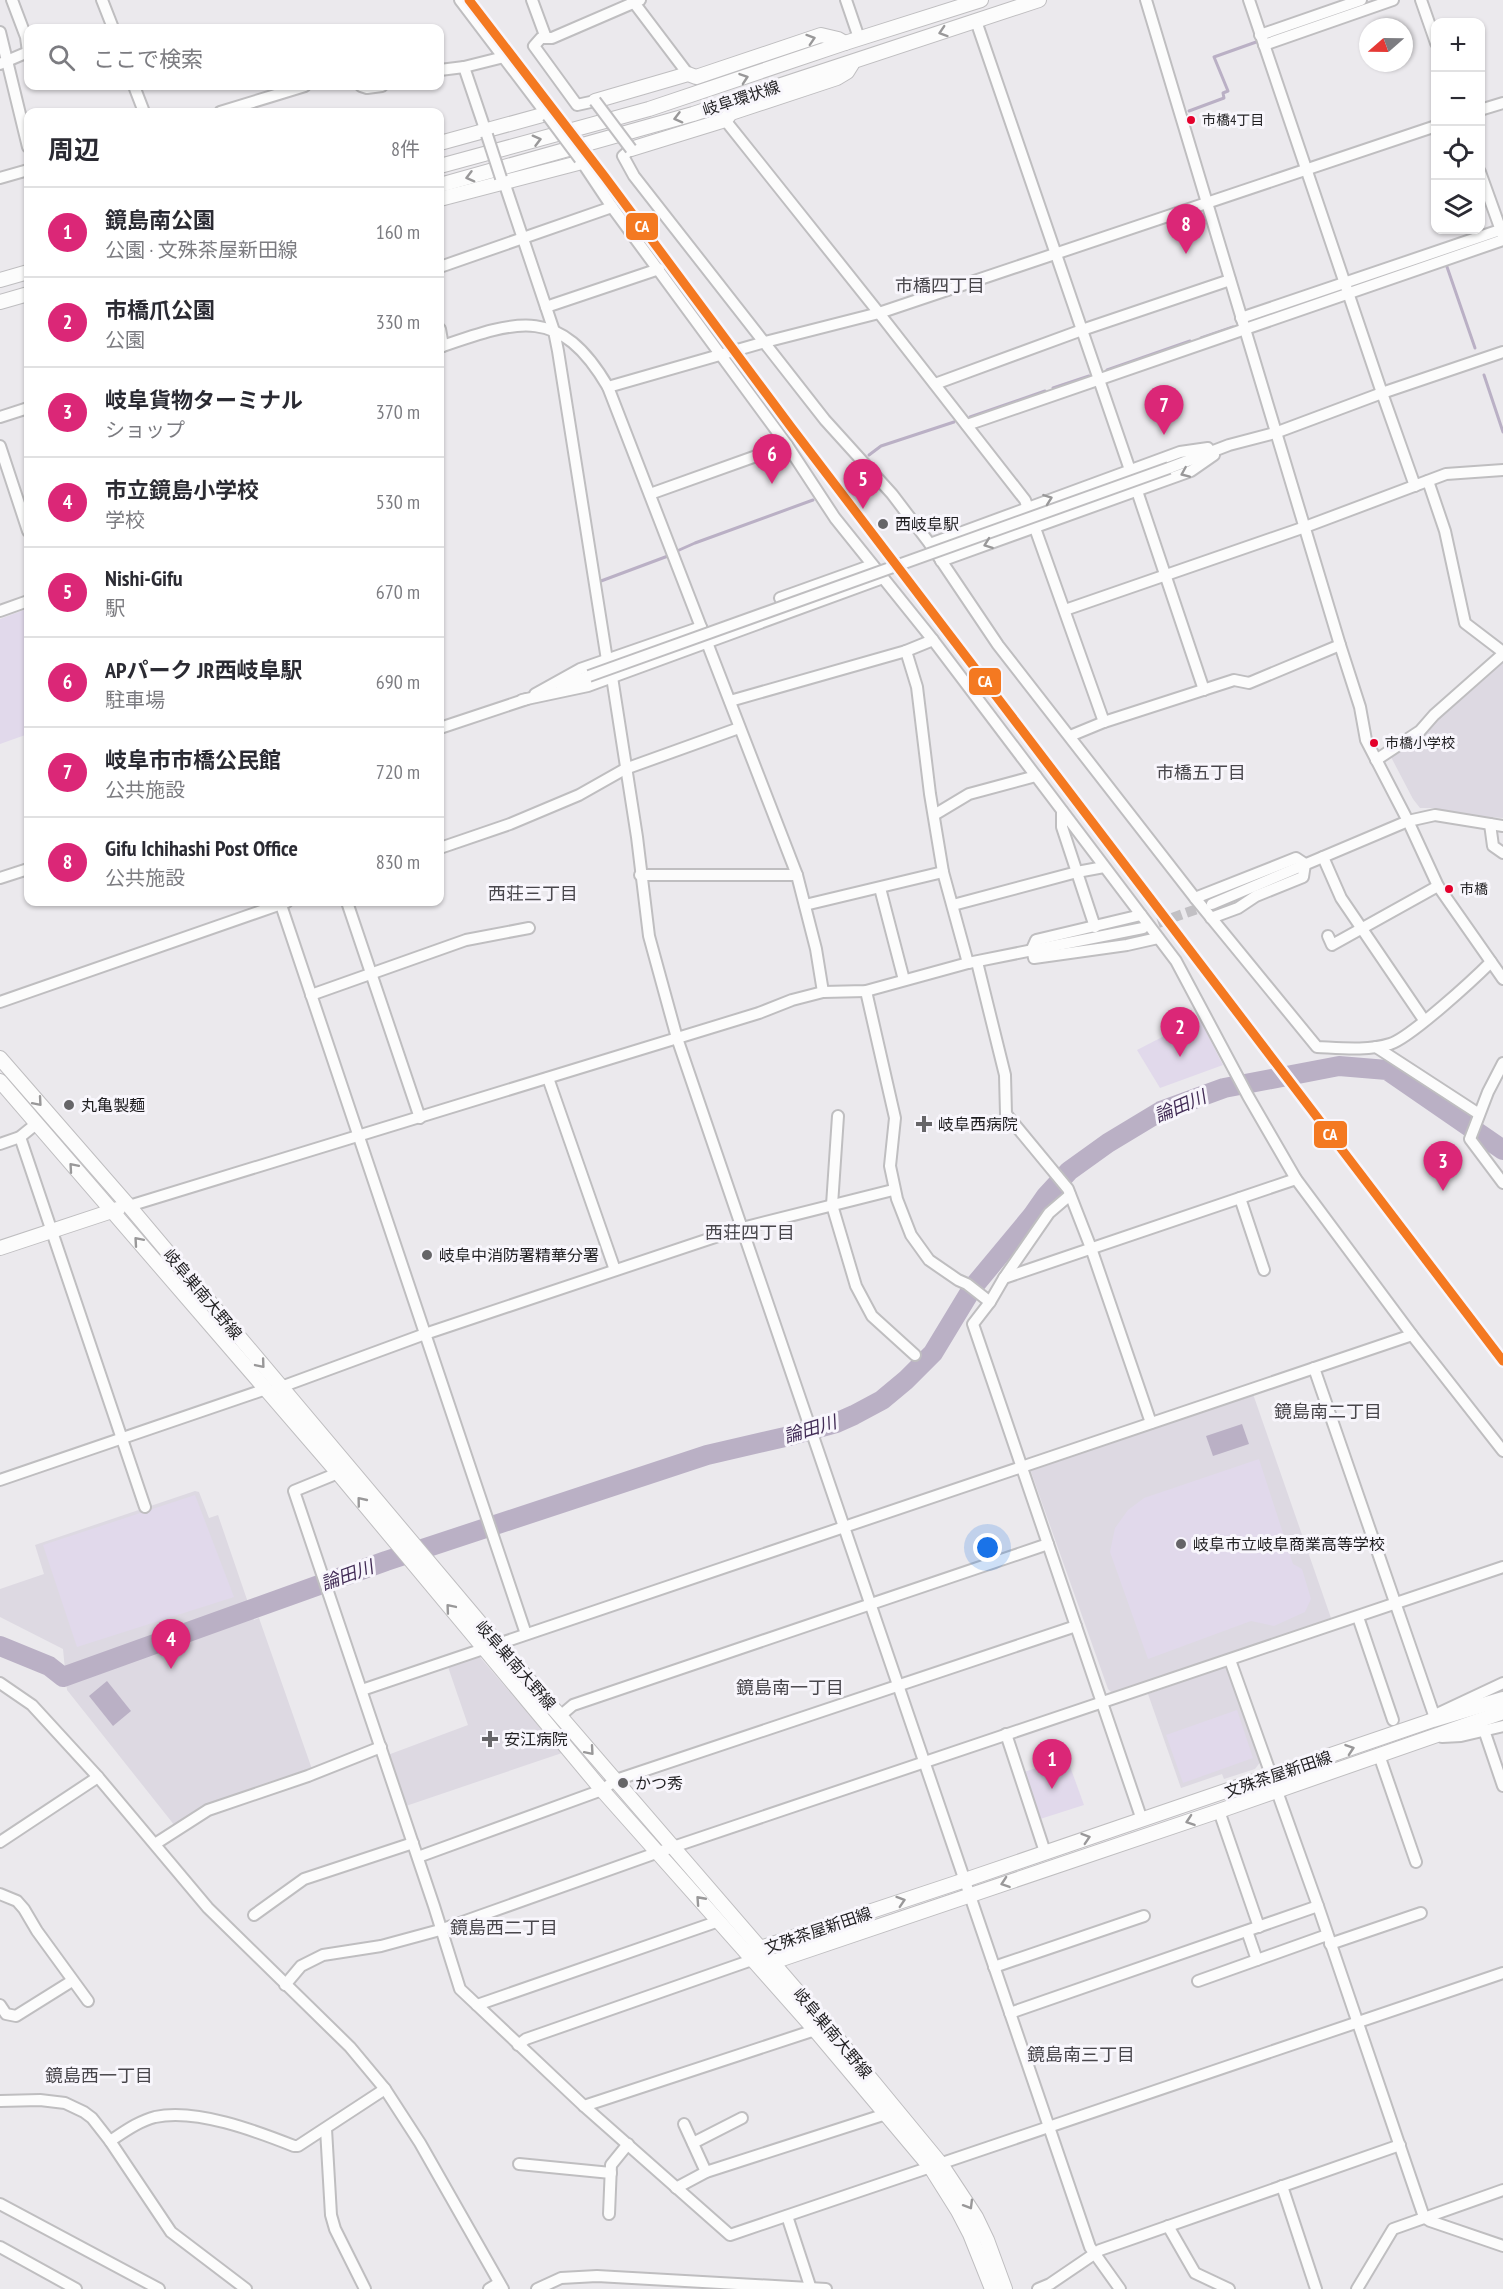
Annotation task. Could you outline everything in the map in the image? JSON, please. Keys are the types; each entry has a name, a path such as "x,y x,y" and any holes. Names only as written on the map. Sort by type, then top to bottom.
{"main road":[{"name":"岐阜環状線","path":"444,184 693,114 1039,0"},
{"name":"岐阜環状線","path":"444,165 650,109 973,1"},
{"path":"595,101 688,74 696,77 822,35 845,43"},
{"path":"630,149 725,120 731,113 837,78 847,72 852,62"},
{"path":"444,142 547,115"},
{"path":"444,198 581,160"},
{"path":"0,280 24,273"},
{"path":"0,302 24,295"},
{"name":"岐阜巣南大野線","path":"0,1058 129,1206 430,1563 490,1646 602,1790 815,2030 886,2114 936,2166 966,2226 992,2289"},
{"name":"岐阜巣南大野線","path":"0,1081 338,1473 415,1568 560,1716 773,1962 976,2217 1005,2289"},
{"path":"0,1248 129,1206"},
{"name":"文殊茶屋新田線","path":"1503,1699 1434,1718 1272,1777 760,1948 752,1960 773,1962 1220,1811 1503,1712"}],"street":[{"path":"12,0 24,32"},
{"path":"102,0 111,24"},
{"path":"460,0 581,160 612,207 722,354 830,510 933,640 1176,961 1196,1002 1296,1179 1412,1335 1503,1451"},
{"path":"532,0 546,38"},
{"path":"846,0 859,38"},
{"path":"1146,0 1275,433 1360,707 1366,740 1408,821 1438,886 1503,980"},
{"path":"1248,0 1415,486"},
{"path":"1262,40 1361,0"},
{"path":"1262,40 1393,0"},
{"path":"1421,0 1431,29"},
{"path":"688,74 635,1 552,38 541,38 534,46 577,105 595,101 630,149 623,156 634,176 825,420 882,481 930,544 999,645 1195,898 1317,1047 1376,1047 1393,1043 1424,1020 1491,962"},
{"path":"976,21 1130,470"},
{"path":"0,32 3,63 24,134"},
{"path":"3,63 24,54"},
{"path":"444,70 504,57"},
{"path":"464,67 554,331 607,660"},
{"path":"136,90 142,108"},
{"path":"233,108 292,90"},
{"path":"1485,108 1503,103"},
{"path":"725,120 1025,500 1104,722"},
{"path":"608,387 765,342 879,313 1055,252 1431,128"},
{"path":"0,178 24,171"},
{"path":"1483,180 1502,234"},
{"path":"444,266 612,207"},
{"path":"1241,318 1502,234"},
{"path":"967,425 1348,294 1502,234"},
{"path":"546,307 659,269"},
{"path":"935,384 1082,330 1230,280"},
{"path":"444,346 510,326 526,324 542,326 574,342 594,363 608,387 797,875 816,948 823,992"},
{"path":"444,727 1229,446 1275,433 1382,393 1503,352"},
{"path":"0,417 24,409"},
{"path":"650,494 787,445"},
{"path":"0,446 24,519"},
{"path":"930,544 1180,452 1229,446"},
{"path":"941,561 1191,471 1229,446"},
{"path":"1065,610 1305,527 1446,474 1503,470"},
{"path":"1376,760 1420,731 1434,715 1503,653 1465,623 1445,531 1428,481"},
{"path":"1137,491 1204,690"},
{"path":"780,598 872,565"},
{"path":"522,700 588,686 883,578"},
{"path":"0,611 24,602"},
{"path":"522,700 580,669 701,627"},
{"path":"730,701 906,651 933,640"},
{"path":"1070,736 1104,722 1234,680 1250,683 1340,645"},
{"path":"906,651 917,687 944,872 1005,1075 1006,1114 1069,1192 1091,1248 1150,1423"},
{"path":"612,677 637,837 649,936 677,1038 1090,2247 1120,2289"},
{"path":"444,847 510,824 579,795 625,769 739,728"},
{"path":"934,814 969,795 1036,776"},
{"path":"1062,811 1062,827 1095,927"},
{"path":"1212,904 1408,821 1436,815 1503,825"},
{"path":"1491,824 1493,846 1503,852"},
{"path":"1323,857 1341,898 1424,1020"},
{"path":"1195,898 1296,858 1305,864"},
{"path":"1211,918 1238,908 1256,896 1303,877 1305,864"},
{"path":"953,905 1104,867"},
{"path":"0,878 24,870"},
{"path":"805,905 944,872"},
{"path":"640,875 797,875"},
{"path":"1328,936 1332,945 1438,886"},
{"path":"880,888 904,980"},
{"path":"1,997 270,906"},
{"path":"283,906 358,1137 526,1634"},
{"path":"348,906 420,1118"},
{"path":"1141,915 1036,940 1032,949 1034,958 1127,945 1158,938"},
{"path":"311,995 466,940 529,928"},
{"path":"129,1206 823,992 866,991 1032,949 1143,928"},
{"path":"866,991 895,1118 890,1166 893,1190 911,1235 929,1260 958,1280 968,1284 987,1300"},
{"path":"1376,1047 1479,1114"},
{"path":"1503,1063 1488,1092 1470,1138 1503,1183"},
{"path":"548,1078 615,1270"},
{"path":"837,1116 832,1205 856,1286 872,1316 915,1355"},
{"path":"0,1144 20,1137 36,1124"},
{"path":"20,1137 145,1506"},
{"path":"1004,1278 1296,1179"},
{"path":"281,1387 425,1334 742,1228 893,1190"},
{"path":"1069,1192 1048,1213 987,1300 973,1324 1143,1820"},
{"path":"1240,1198 1264,1270"},
{"path":"362,1690 1412,1335"},
{"path":"1314,1368 1434,1718 1503,1683"},
{"path":"0,1480 266,1389"},
{"path":"338,1473 294,1491 418,1857 460,1989 584,2106 730,2235 1503,1973"},
{"path":"560,1716 573,1706 1048,1544"},
{"path":"285,1985 301,1966 323,1955 381,1946 440,1930 658,1852 1503,1568"},
{"path":"1358,1617 1393,1720"},
{"path":"418,1857 602,1790 616,1780 1076,1626"},
{"path":"1230,1660 1318,1906 1424,2217 1503,2246"},
{"path":"0,1683 33,1705 98,1777 208,1908 350,2047 385,2089 420,2143 501,2286 489,2289"},
{"path":"1429,1738 1461,1736 1503,1725"},
{"path":"1484,1730 1503,1786"},
{"path":"1006,1734 1045,1852"},
{"path":"155,1844 208,1810 308,1776 381,1747"},
{"path":"1379,1755 1416,1862"},
{"path":"0,1842 98,1777"},
{"path":"1220,1811 1259,1927"},
{"path":"254,1915 304,1880 413,1843"},
{"path":"0,1894 17,1901 24,1909 37,1931 88,2001"},
{"path":"1010,2013 1318,1906"},
{"path":"1198,1981 1257,1960 1421,1913"},
{"path":"994,1967 1144,1916"},
{"path":"477,2005 719,1921"},
{"path":"1247,1931 1257,1960"},
{"path":"518,2045 526,2039 752,1960"},
{"path":"0,2004 6,2014 16,2016 72,1981"},
{"path":"584,2106 815,2030"},
{"path":"110,2141 153,2118 177,2114 245,2128 294,2146 303,2144 385,2089"},
{"path":"0,2101 40,2100 65,2103 92,2118 171,2232 246,2289"},
{"path":"676,2188 706,2172 886,2114"},
{"path":"693,2143 742,2118"},
{"path":"684,2124 706,2172"},
{"path":"326,2129 331,2215 334,2229 365,2289"},
{"path":"609,2214 611,2165 628,2144"},
{"path":"1038,2289 1050,2284 1100,2250 1400,2145"},
{"path":"519,2164 611,2173"},
{"path":"1282,2186 1316,2289"},
{"path":"1357,2289 1393,2229 1503,2190"},
{"path":"0,2204 159,2289"},
{"path":"788,2216 811,2288"},
{"path":"1168,2226 1195,2273 1229,2289"},
{"path":"0,2247 76,2289"},
{"path":"537,2289 561,2278 597,2276 704,2285 826,2289"}],"shaded area":[{"path":"24,610 24,735 0,744 0,619"},
{"path":"1503,655 1503,818 1458,815 1434,808 1420,808 1391,757 1392,752"},
{"path":"1199,1018 1223,1065 1160,1088 1137,1050"},
{"name":"岐阜市立岐阜商業高等学校","path":"1253,1394 1331,1618 1113,1694 1108,1689 1030,1469"},
{"path":"1242,1424 1249,1444 1213,1456 1206,1436"},
{"path":"1259,1459 1293,1564 1302,1569 1311,1599 1305,1612 1274,1626 1251,1621 1148,1659 1110,1552 1115,1528 1128,1510 1144,1498"},
{"path":"195,1491 199,1492 209,1518 218,1515 254,1620 259,1618 313,1772 175,1826 67,1690 63,1649 0,1617 0,1589 44,1574 35,1545"},
{"path":"195,1495 234,1597 77,1647 43,1545"},
{"name":"安江病院","path":"479,1656 562,1753 403,1807 385,1756 468,1725 448,1667"},
{"path":"1225,1667 1230,1670 1261,1761 1255,1769 1224,1779 1222,1774 1181,1788 1148,1694"},
{"path":"107,1681 131,1711 113,1726 89,1696"},
{"path":"1237,1710 1253,1758 1183,1783 1166,1735"},
{"path":"1067,1758 1084,1805 1037,1820 1021,1773"}],"waterway":[{"path":"1189,111 1224,98 1223,93 1228,91 1214,57 1259,41"},
{"path":"1357,285 1454,251"},
{"path":"1446,264 1475,348"},
{"path":"1253,320 1339,291"},
{"path":"1201,338 1233,327"},
{"path":"1107,370 1190,341"},
{"path":"1484,375 1503,432"},
{"path":"1053,388 1089,376"},
{"path":"970,417 1045,391"},
{"path":"869,455 881,446 954,422"},
{"path":"677,551 813,500"},
{"path":"601,581 668,556"},
{"name":"論田川","path":"0,1646 49,1666 63,1677 386,1561 707,1455 785,1437 836,1423 854,1415 882,1400 933,1353 973,1287 1069,1171 1108,1143 1161,1111 1224,1088 1339,1066 1387,1070 1503,1150"}],"tunnel":[{"path":"1144,928 1211,904"}],"transit line":[{"name":"CA","path":"469,0 605,177 791,427 1503,1361"}],"place":[{"name":"市橋4丁目","path":"1191,120"},
{"name":"Gifu Ichihashi Post Office","path":"1186,254"},
{"name":"岐阜市市橋公民館","path":"1164,435"},
{"name":"APパーク JR西岐阜駅","path":"772,484"},
{"name":"Nishi-Gifu","path":"863,509"},
{"name":"西岐阜駅","path":"883,524"},
{"name":"市橋小学校","path":"1374,743"},
{"name":"市橋","path":"1449,889"},
{"name":"市橋爪公園","path":"1180,1057"},
{"name":"丸亀製麺","path":"69,1105"},
{"name":"岐阜西病院","path":"924,1124"},
{"name":"岐阜貨物ターミナル","path":"1443,1191"},
{"name":"岐阜中消防署精華分署","path":"427,1255"},
{"name":"岐阜市立岐阜商業高等学校","path":"1181,1544"},
{"name":"市立鏡島小学校","path":"171,1669"},
{"name":"安江病院","path":"490,1739"},
{"name":"かつ秀","path":"623,1783"},
{"name":"鏡島南公園","path":"1052,1789"}],"district":[{"name":"市橋四丁目","path":"940,285"},
{"name":"市橋五丁目","path":"1201,772"},
{"name":"西荘三丁目","path":"533,893"},
{"name":"西荘四丁目","path":"750,1232"},
{"name":"鏡島南二丁目","path":"1328,1411"},
{"name":"鏡島南一丁目","path":"790,1687"},
{"name":"鏡島西二丁目","path":"504,1927"},
{"name":"鏡島南三丁目","path":"1081,2054"},
{"name":"鏡島西一丁目","path":"99,2075"}]}
